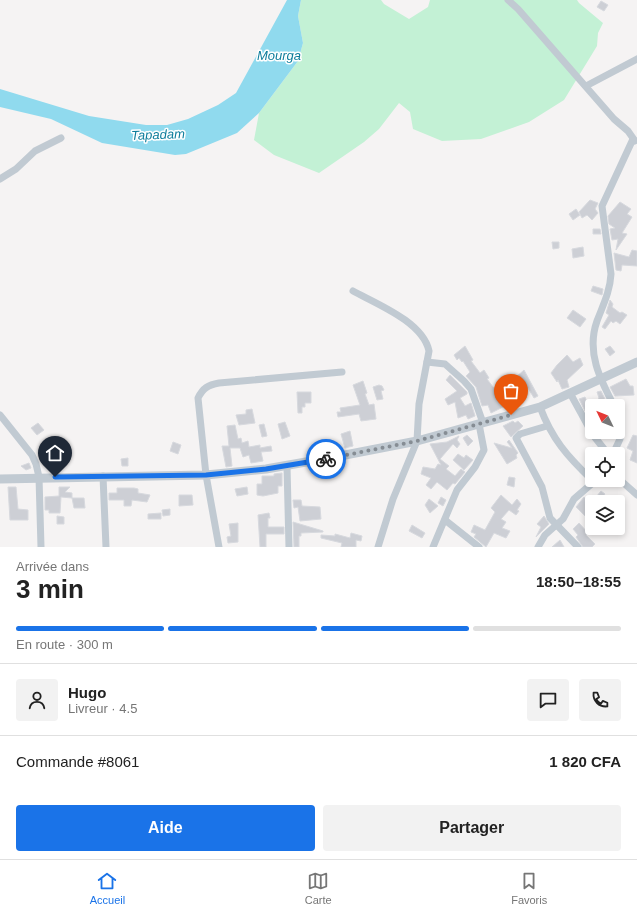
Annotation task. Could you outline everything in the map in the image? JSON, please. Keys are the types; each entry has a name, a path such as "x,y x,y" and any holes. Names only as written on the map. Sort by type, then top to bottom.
{"street":[{"path":"508,0 614,119 628,131 635,141 602,206 611,274 608,295 592,339 594,362 600,379 610,399"},
{"path":"586,86 637,59"},
{"path":"0,179 16,169 35,151 61,138"},
{"path":"353,292 395,313 423,337 427,343 429,351 419,404 417,441 393,499 378,547"},
{"path":"427,362 448,365 471,389 481,423 484,450 475,467 459,486 433,547"},
{"path":"0,478 206,475 287,466 417,441 540,407 637,362"},
{"path":"219,547 206,475 198,398 202,390 209,385 342,372"},
{"path":"570,393 593,435 602,447"},
{"path":"540,407 547,426 555,440 571,460 585,472"},
{"path":"0,415 32,455 39,477 41,547"},
{"path":"547,426 520,434 516,438 542,488 550,518 578,547"},
{"path":"287,466 289,547"},
{"path":"103,476 106,547"},
{"path":"625,484 637,495"},
{"path":"538,547 545,535 566,514 574,499 587,487"},
{"path":"445,520 479,547"}],"green space":[{"path":"301,0 381,0 384,4 409,19 428,7 430,0 577,0 603,23 598,33 597,46 564,100 529,122 481,139 442,141 413,129 410,112 399,103 379,129 364,142 319,173 274,155 254,140 259,113 298,61 303,43 298,16"}],"water":[{"name":"Mourga","path":"287,0 301,0 298,16 303,43 298,61 259,113 237,133 186,154 175,155 102,143 51,119 0,107 0,89 89,116 146,125 167,125 188,119 218,105 236,93"}],"building":[{"path":"601,1 608,5 604,11 597,7"},
{"path":"590,200 598,203 595,209 598,213 592,220 587,215 582,218 579,212"},
{"path":"620,202 631,209 627,214 632,217 622,233 627,234 616,250 618,239 612,240 610,229 615,228 609,224 608,216"},
{"path":"576,209 580,215 573,220 569,214"},
{"path":"593,229 600,229 601,234 593,234"},
{"path":"552,242 559,242 559,248 553,249"},
{"path":"583,247 584,256 573,258 572,249"},
{"path":"632,250 637,251 637,266 622,265 621,271 616,270 614,253 629,257"},
{"path":"593,286 603,289 602,295 591,291"},
{"path":"610,300 613,304 612,307 620,313 622,312 627,315 620,324 616,321 613,323 611,321 605,329 602,327 609,315 606,313"},
{"path":"573,310 586,319 580,327 567,318"},
{"path":"465,346 473,360 471,361 480,373 484,370 489,378 487,379 499,395 505,393 509,404 491,413 488,405 482,406 476,387 466,376 470,372 463,361 462,362 459,358 457,360 454,355"},
{"path":"610,346 615,352 610,356 605,349"},
{"path":"567,355 573,362 580,358 583,365 567,380 569,387 562,389 558,380 557,382 551,373"},
{"path":"524,370 538,396 534,398 528,388 524,391 514,379"},
{"path":"450,375 467,392 467,394 460,398 465,406 471,403 475,416 468,419 466,415 458,418 455,402 448,405 445,399 457,391 446,380"},
{"path":"626,379 630,386 633,386 634,395 615,396 610,387"},
{"path":"363,381 367,393 365,394 369,405 374,404 376,419 361,421 359,414 338,417 337,412 341,412 340,408 360,405 353,385"},
{"path":"379,385 382,386 384,390 381,391 383,399 377,400 373,387"},
{"path":"601,391 605,399 598,399 597,392"},
{"path":"297,392 311,392 311,403 305,403 305,407 302,407 302,413 298,413"},
{"path":"585,397 585,411 579,399"},
{"path":"252,409 255,423 239,425 236,415 246,414 246,410"},
{"path":"513,421 515,423 518,421 523,426 511,437 503,426"},
{"path":"285,422 290,436 282,439 278,424"},
{"path":"38,423 44,430 37,435 31,428"},
{"path":"264,424 267,436 262,437 259,425"},
{"path":"235,425 238,439 241,438 242,443 248,441 249,447 260,445 260,448 271,446 272,451 261,452 263,461 251,463 249,455 243,457 240,448 230,448 232,466 226,467 222,446 229,446 227,426"},
{"path":"350,431 353,446 345,448 341,434"},
{"path":"467,435 473,441 468,446 463,438"},
{"path":"633,435 637,436 637,463 630,460 633,451 627,448"},
{"path":"459,436 457,440 460,444 457,448 453,444 440,459 449,466 446,469 455,476 461,469 465,472 455,484 453,483 447,490 437,482 431,489 426,485 431,478 421,474 423,467 435,469 438,464 441,465 430,444 447,442"},
{"path":"509,440 518,453 516,455 517,458 507,464 494,443 512,448 507,442"},
{"path":"173,442 181,445 178,454 170,451"},
{"path":"458,454 464,458 466,455 473,460 464,470 453,460"},
{"path":"128,458 128,466 122,466 121,459"},
{"path":"29,463 31,468 26,470 21,466"},
{"path":"282,473 282,486 278,486 278,493 263,496 257,495 257,484 262,484 262,476 274,476 274,474"},
{"path":"509,477 515,478 514,487 507,485"},
{"path":"8,487 16,487 18,509 28,510 28,520 10,520"},
{"path":"59,487 70,487 65,492 72,493 72,498 61,497 60,513 49,513 49,510 45,510 45,497 59,496"},
{"path":"247,487 248,494 237,496 235,489"},
{"path":"117,488 134,488 138,489 138,493 150,495 147,502 132,500 131,506 124,506 124,500 109,500 109,493 117,493"},
{"path":"601,491 605,494 604,495 598,495"},
{"path":"179,495 192,495 193,505 179,506"},
{"path":"501,495 512,505 517,499 521,504 517,510 519,511 516,515 509,510 501,519 506,522 502,528 510,531 506,538 494,533 486,547 474,537 476,534 471,532 474,525 485,530 495,512 491,508"},
{"path":"441,497 446,500 443,506 438,503"},
{"path":"584,497 585,516 576,507"},
{"path":"72,498 84,498 85,508 74,508"},
{"path":"429,499 438,506 430,513 425,505"},
{"path":"293,500 301,500 302,506 320,507 321,519 300,521 298,507 294,508"},
{"path":"170,509 170,515 163,516 162,510"},
{"path":"161,513 161,519 148,519 148,514"},
{"path":"269,513 270,518 268,518 268,527 284,527 284,534 266,534 266,547 260,547 258,515"},
{"path":"57,516 64,517 64,524 57,524"},
{"path":"544,516 549,524 536,537 541,527 537,524"},
{"path":"293,522 323,532 301,533 301,536 299,536 299,547 294,547"},
{"path":"238,523 238,542 228,543 227,537 231,536 229,524"},
{"path":"579,523 585,530 585,535 595,544 592,547 583,547 576,537 578,535 573,529"},
{"path":"412,525 425,533 422,538 409,531"},
{"path":"351,533 362,536 361,541 356,540 356,547 341,547 342,543 321,538 321,535 335,536 335,534 350,538"},
{"path":"560,540 564,547 552,547"}],"way so far":[{"path":"326,459 417,441 511,415"}],"route":[{"path":"55,477 206,475 266,469 326,459"}],"water label":[{"name":"Tapadam","path":"158,134"}]}
